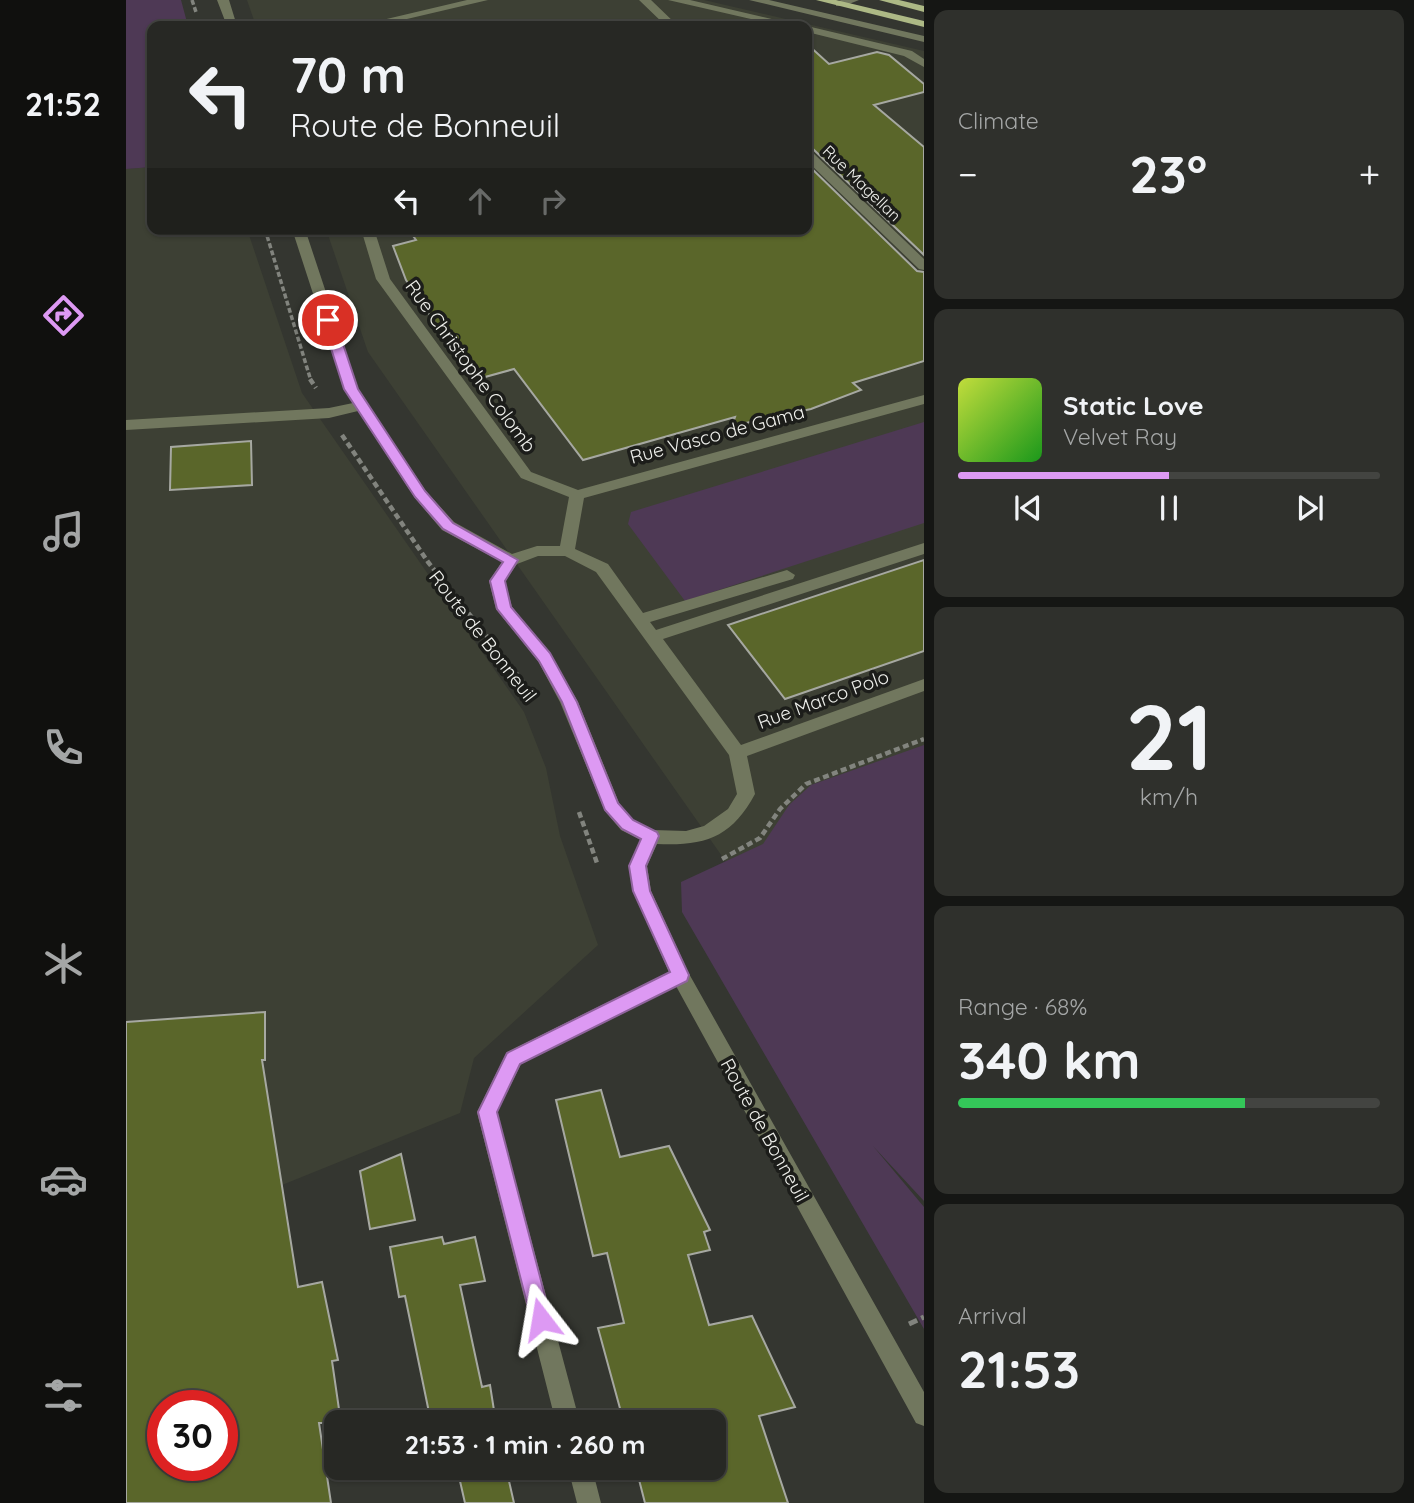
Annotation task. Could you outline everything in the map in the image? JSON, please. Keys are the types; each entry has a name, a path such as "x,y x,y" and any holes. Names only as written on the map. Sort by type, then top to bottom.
{"main road":[{"path":"822,0 924,23"},
{"path":"886,0 924,9"}],"street":[{"path":"223,0 230,21"},
{"path":"386,21 482,0"},
{"path":"645,0 667,21"},
{"path":"674,0 773,21"},
{"path":"755,0 924,39"},
{"path":"840,4 853,0"},
{"path":"812,30 908,53 924,64"},
{"name":"Rue Magellan","path":"812,159 924,266"},
{"path":"301,235 351,389 420,494 448,526 511,560"},
{"name":"Rue Christophe Colomb","path":"369,235 383,279 526,475 577,495"},
{"name":"Rue Vasco de Gama","path":"577,495 924,399"},
{"path":"126,425 329,413 362,405"},
{"path":"566,551 577,495"},
{"path":"652,636 924,548"},
{"path":"537,551 566,551 602,568 737,754 746,794 734,814 710,831 686,838 651,836 627,825 611,806 569,702 544,657 504,609 497,581 511,560 537,551"},
{"path":"639,620 787,575"},
{"name":"Rue Marco Polo","path":"737,754 924,685"},
{"name":"Route de Bonneuil","path":"651,836 638,866 642,891 680,975 924,1415"},
{"path":"565,1410 487,1112 514,1058 680,975"},
{"path":"583,1480 589,1503"}],"path":[{"path":"267,235 311,380"},
{"name":"Route de Bonneuil","path":"358,461 448,593 524,684"},
{"path":"721,860 760,838 780,809 806,784 924,739"},
{"path":"577,806 597,863"},
{"path":"914,1322 924,1317"}],"shaded area":[{"path":"126,0 181,0 187,21 147,21 147,167 126,169"},
{"path":"247,0 704,0 795,21 254,21"},
{"path":"812,25 924,51 924,1144 368,352 328,235 812,235"},
{"path":"147,167 147,235 249,235 302,393 524,712 546,768 560,836 598,945 474,1058 460,1113 282,1185 324,1458 324,1480 327,1480 331,1503 126,1503 126,169"},
{"path":"924,422 924,523 685,601 628,524 631,512"},
{"path":"924,745 924,1201 873,1146 924,1207 924,1329 682,912 681,882 763,844 789,805 811,785"}],"building":[{"path":"812,49 829,64 877,52 889,55 924,84 924,92 874,105 924,147 924,255 813,149"},
{"path":"812,169 917,271 924,272 924,361 853,383 861,390 811,409 732,426 735,417 583,460 514,369 474,380 406,280 393,246 416,240 412,235 812,235"},
{"path":"251,441 252,485 170,490 171,447"},
{"path":"924,560 924,651 785,699 728,625"},
{"path":"265,1012 265,1060 262,1060 298,1287 322,1282 338,1360 332,1361 339,1410 324,1410 324,1423 319,1423 324,1480 328,1480 331,1503 126,1503 126,1022"},
{"path":"601,1090 620,1157 669,1146 710,1230 704,1232 710,1250 688,1255 709,1325 752,1316 795,1407 759,1416 788,1503 645,1503 639,1480 726,1480 726,1410 620,1410 598,1328 624,1323 607,1253 593,1256 556,1100"},
{"path":"401,1154 415,1220 370,1229 360,1171"},
{"path":"442,1237 444,1244 475,1237 485,1281 460,1285 482,1387 490,1385 494,1410 429,1410 405,1296 399,1297 390,1247"},
{"path":"460,1480 509,1480 514,1503 465,1503"}],"route":[{"path":"328,320 351,389 420,494 448,526 511,560 497,581 504,609 544,657 569,702 611,806 627,825 651,836 638,866 642,891 680,975 514,1058 487,1112 541,1319"}]}
